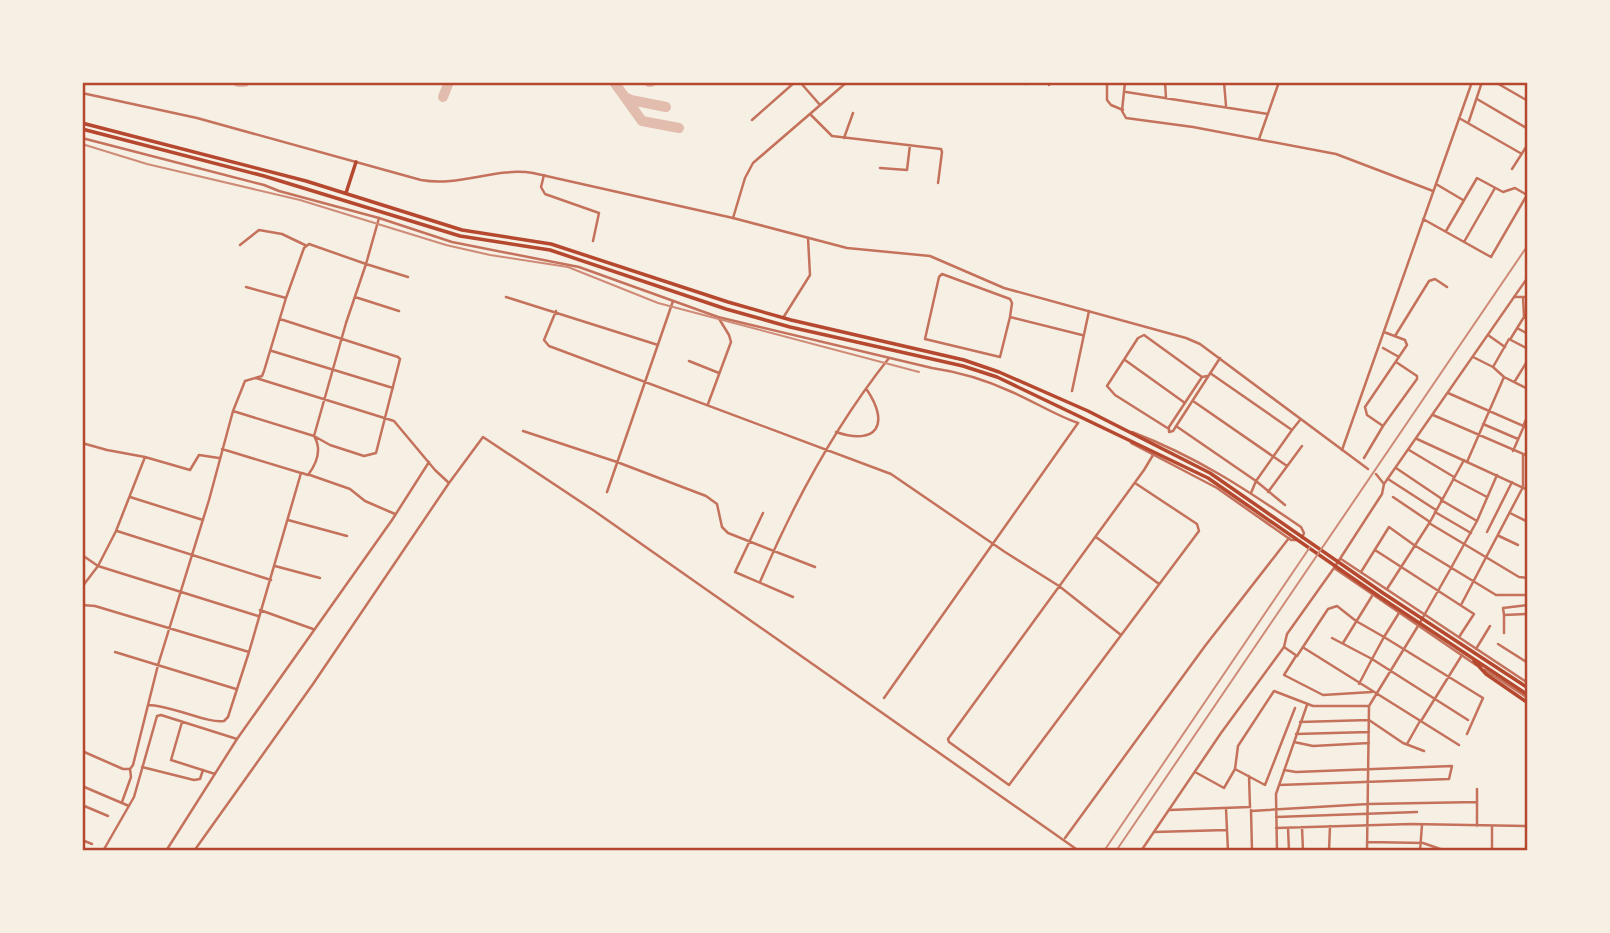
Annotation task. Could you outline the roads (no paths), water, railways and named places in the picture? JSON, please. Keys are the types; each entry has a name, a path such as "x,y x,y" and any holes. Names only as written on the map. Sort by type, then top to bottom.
{"main road":[{"path":"82,123 266,169 462,230 578,251 692,291 783,318 976,364 999,372 1113,424 1208,478 1528,699"},
{"path":"82,130 264,176 460,236 550,250 726,309 790,327 963,366 997,377 1210,473 1383,593 1528,686"},
{"path":"346,193 356,162"},
{"path":"1469,656 1486,674 1517,696 1528,699"}],"street":[{"path":"752,120 797,82 820,106"},
{"path":"733,218 748,169 847,82"},
{"path":"1107,82 1108,102 1123,110"},
{"path":"1125,82 1123,115 1128,119 1192,127 1336,155 1433,191"},
{"path":"1165,82 1166,98"},
{"path":"1224,82 1226,106"},
{"path":"1259,140 1279,82"},
{"path":"1342,450 1472,82"},
{"path":"1469,121 1482,82"},
{"path":"1495,82 1528,101"},
{"path":"1124,92 1268,114"},
{"path":"82,93 197,118 435,182 453,182 522,171 733,218 848,248 930,256 1004,288 1200,344 1368,468"},
{"path":"1477,99 1528,128"},
{"path":"844,138 853,113"},
{"path":"810,114 829,134 844,138 942,149 937,183"},
{"path":"1460,118 1522,153"},
{"path":"82,138 264,185 452,242 579,267 718,317 956,372 1013,392 1078,423 884,698"},
{"path":"1512,169 1528,144"},
{"path":"880,168 907,170 910,145"},
{"path":"544,175 541,187 545,194 599,213 593,241"},
{"path":"1423,219 1492,257 1527,198 1526,194 1517,188 1506,193 1477,178 1446,231"},
{"path":"1435,184 1463,200"},
{"path":"1464,242 1495,188"},
{"path":"308,475 319,448 314,436 332,368 379,218"},
{"path":"240,245 259,230 282,234 306,245 408,276"},
{"path":"783,318 810,275 808,238"},
{"path":"122,802 131,777 130,769 137,757 158,665 233,411 245,381 262,376 306,245"},
{"path":"942,274 1010,299 1010,317 1000,357 925,339 939,277 942,274"},
{"path":"1141,851 1284,647 1287,634 1382,494 1384,484 1528,278"},
{"path":"1395,336 1429,281 1435,279 1447,287"},
{"path":"246,287 286,298"},
{"path":"506,296 658,345"},
{"path":"354,297 399,311"},
{"path":"1493,368 1526,318 1526,297 1514,297"},
{"path":"607,492 673,301"},
{"path":"1072,391 1089,311"},
{"path":"556,312 544,340 546,344 891,474 1059,586 1121,635"},
{"path":"708,404 731,340 718,317"},
{"path":"1010,317 1082,335"},
{"path":"233,411 314,436 330,445 369,456 376,453 401,363 398,357 280,319"},
{"path":"1517,328 1528,334"},
{"path":"1383,426 1367,415 1365,407 1407,342 1384,332"},
{"path":"1206,375 1207,381 1172,432 1109,391 1107,386 1138,338 1144,335 1292,430"},
{"path":"1488,335 1505,347"},
{"path":"1510,339 1528,349"},
{"path":"1383,348 1399,357"},
{"path":"271,351 393,388"},
{"path":"1473,357 1528,389"},
{"path":"760,582 825,449 889,358"},
{"path":"1168,429 1220,358"},
{"path":"1124,359 1185,403"},
{"path":"1514,382 1528,360"},
{"path":"689,361 719,373"},
{"path":"1364,458 1417,378 1396,362"},
{"path":"1387,589 1465,461 1504,377"},
{"path":"256,378 386,418 401,427 449,483"},
{"path":"836,432 856,437 876,429 879,422 878,410 867,390"},
{"path":"1448,393 1525,427"},
{"path":"1193,401 1287,466"},
{"path":"1433,415 1526,455 1523,487 1461,605"},
{"path":"1513,451 1528,415"},
{"path":"1251,493 1256,481 1300,420"},
{"path":"1111,430 1217,488 1294,541 1302,538 1303,528 1196,459 1113,424"},
{"path":"1483,424 1518,439"},
{"path":"1176,426 1256,481 1285,505"},
{"path":"523,431 617,462 713,500 719,509 724,530 750,543 815,567"},
{"path":"194,851 313,684 449,483 481,439 486,438 1079,851"},
{"path":"1417,439 1528,490"},
{"path":"82,443 190,470 199,456 219,458"},
{"path":"1268,492 1302,446"},
{"path":"222,449 349,489 365,501 395,514"},
{"path":"1409,450 1487,497"},
{"path":"1135,484 1199,528 1011,784 1008,784 948,742 948,737 1135,484 1153,455"},
{"path":"82,587 98,566 117,531 145,457"},
{"path":"166,851 237,739 429,462"},
{"path":"1396,468 1477,522"},
{"path":"148,705 160,705 219,722 228,717 301,473"},
{"path":"1376,474 1384,484"},
{"path":"1367,851 1369,706 1374,693 1391,671 1425,615 1471,533 1497,475"},
{"path":"1388,479 1471,533"},
{"path":"1487,532 1512,482"},
{"path":"129,497 203,520"},
{"path":"1393,497 1487,558 1519,577 1528,578"},
{"path":"763,513 736,572 793,597"},
{"path":"1510,513 1528,523"},
{"path":"288,520 346,536"},
{"path":"1361,572 1389,527 1497,595 1528,595"},
{"path":"117,531 271,580"},
{"path":"1499,536 1518,545"},
{"path":"1096,537 1159,584"},
{"path":"1065,839 1189,667 1289,538"},
{"path":"1375,550 1474,614 1459,637"},
{"path":"82,555 98,566 258,616"},
{"path":"1340,558 1528,686"},
{"path":"275,566 320,578"},
{"path":"1334,568 1528,699"},
{"path":"1343,643 1372,596"},
{"path":"82,605 95,606 249,652"},
{"path":"1504,633 1503,608 1528,605"},
{"path":"1374,693 1328,696 1284,675 1332,606 1339,606 1356,621 1483,698 1467,734"},
{"path":"260,610 314,629"},
{"path":"1359,684 1399,613"},
{"path":"1504,616 1528,614"},
{"path":"1476,649 1490,626"},
{"path":"1332,638 1372,659 1468,719"},
{"path":"1498,645 1528,663"},
{"path":"1284,647 1297,656"},
{"path":"1303,648 1458,745"},
{"path":"116,652 236,689"},
{"path":"1407,744 1462,655"},
{"path":"1195,772 1224,788 1235,769 1238,746 1274,691 1307,705 1369,706"},
{"path":"1277,851 1276,808 1279,785 1307,705"},
{"path":"1235,769 1263,786 1266,784 1295,708"},
{"path":"103,851 129,806 158,716 237,739"},
{"path":"1300,722 1368,720 1423,751"},
{"path":"182,722 171,760 215,774"},
{"path":"1296,734 1368,732"},
{"path":"1294,742 1313,746 1368,743"},
{"path":"82,751 123,769 130,769"},
{"path":"1279,785 1449,779 1452,766 1296,772 1284,769"},
{"path":"142,767 194,780 200,779 203,770"},
{"path":"1249,776 1252,851"},
{"path":"82,786 129,806"},
{"path":"1477,789 1477,826"},
{"path":"1168,810 1477,802"},
{"path":"82,805 108,816"},
{"path":"1216,851 1228,850 1226,808"},
{"path":"1276,817 1417,812"},
{"path":"1420,851 1422,825"},
{"path":"1329,826 1329,851"},
{"path":"1276,828 1528,826"},
{"path":"1302,827 1303,851"},
{"path":"1492,827 1492,851"},
{"path":"1289,828 1289,851"},
{"path":"1154,832 1227,830"},
{"path":"82,840 92,844"},
{"path":"1367,842 1421,843 1447,851"}],"railway":[{"path":"82,144 147,164 300,200 446,245 568,267 658,303 919,372"},
{"path":"1116,851 1528,245"},
{"path":"1104,851 1310,547"}]}
